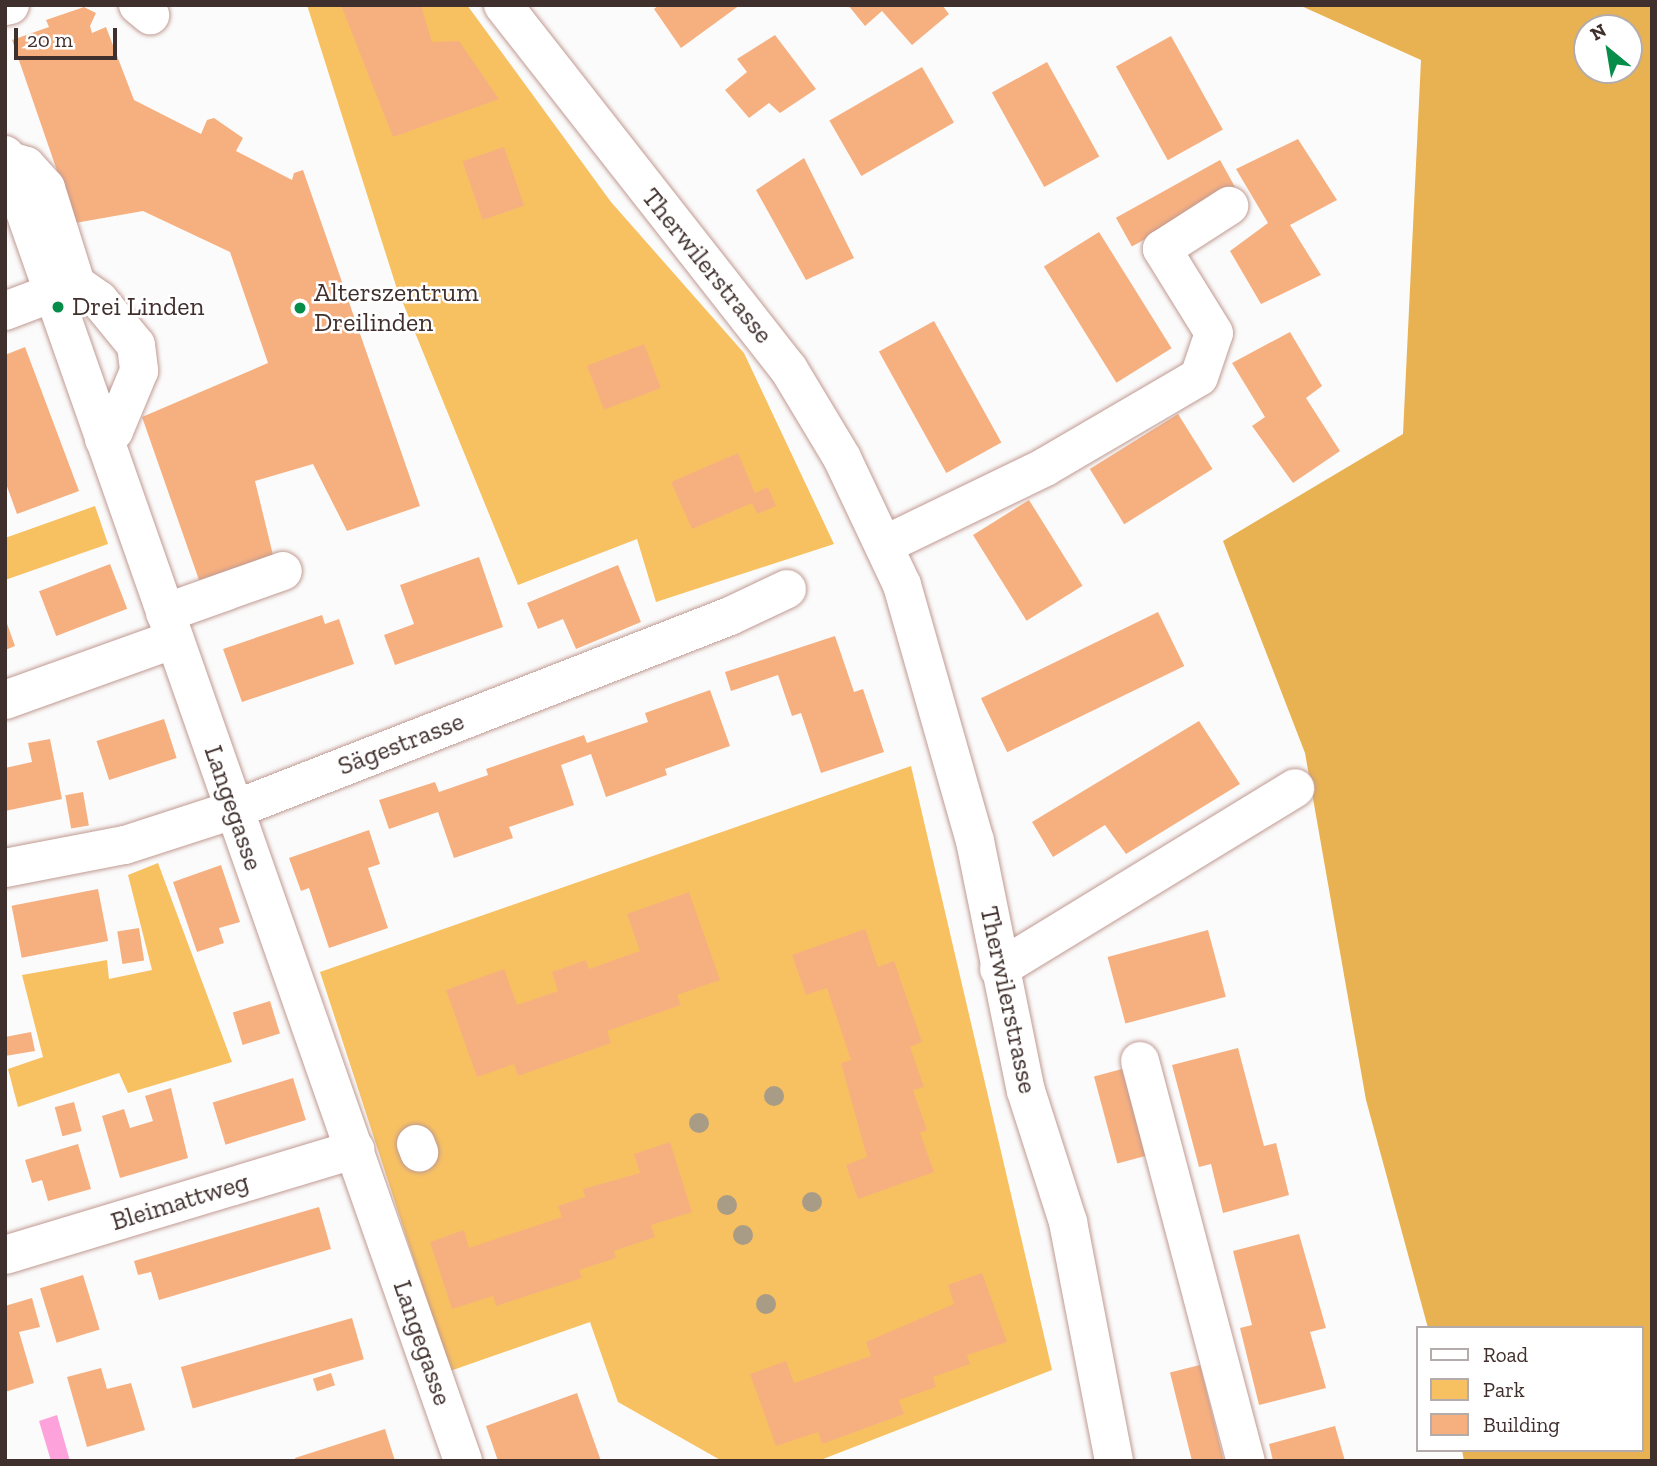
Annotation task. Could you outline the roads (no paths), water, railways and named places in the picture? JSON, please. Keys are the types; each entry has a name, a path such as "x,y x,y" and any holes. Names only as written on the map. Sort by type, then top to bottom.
{"street":[{"name":"Therwilerstrasse","path":"503,5 788,368 842,458 902,584 943,720 975,841 1026,1091 1068,1222 1114,1461"},
{"name":"Langegasse","path":"6,158 65,289 104,439 463,1461"},
{"path":"884,545 1045,467 1199,377 1214,333 1162,249 1229,206"},
{"path":"5,311 65,289 99,300 136,345 139,371 114,431 104,439"},
{"path":"5,700 283,571"},
{"name":"Sägestrasse","path":"5,868 125,845 233,810 730,616 787,589"},
{"path":"999,969 1294,788"},
{"path":"1140,1061 1246,1461"},
{"name":"Bleimattweg","path":"5,1255 355,1149"}],"place":[{"name":"Drei Linden","path":"58,307"},
{"name":"Alterszentrum Dreilinden","path":"300,308"}]}
